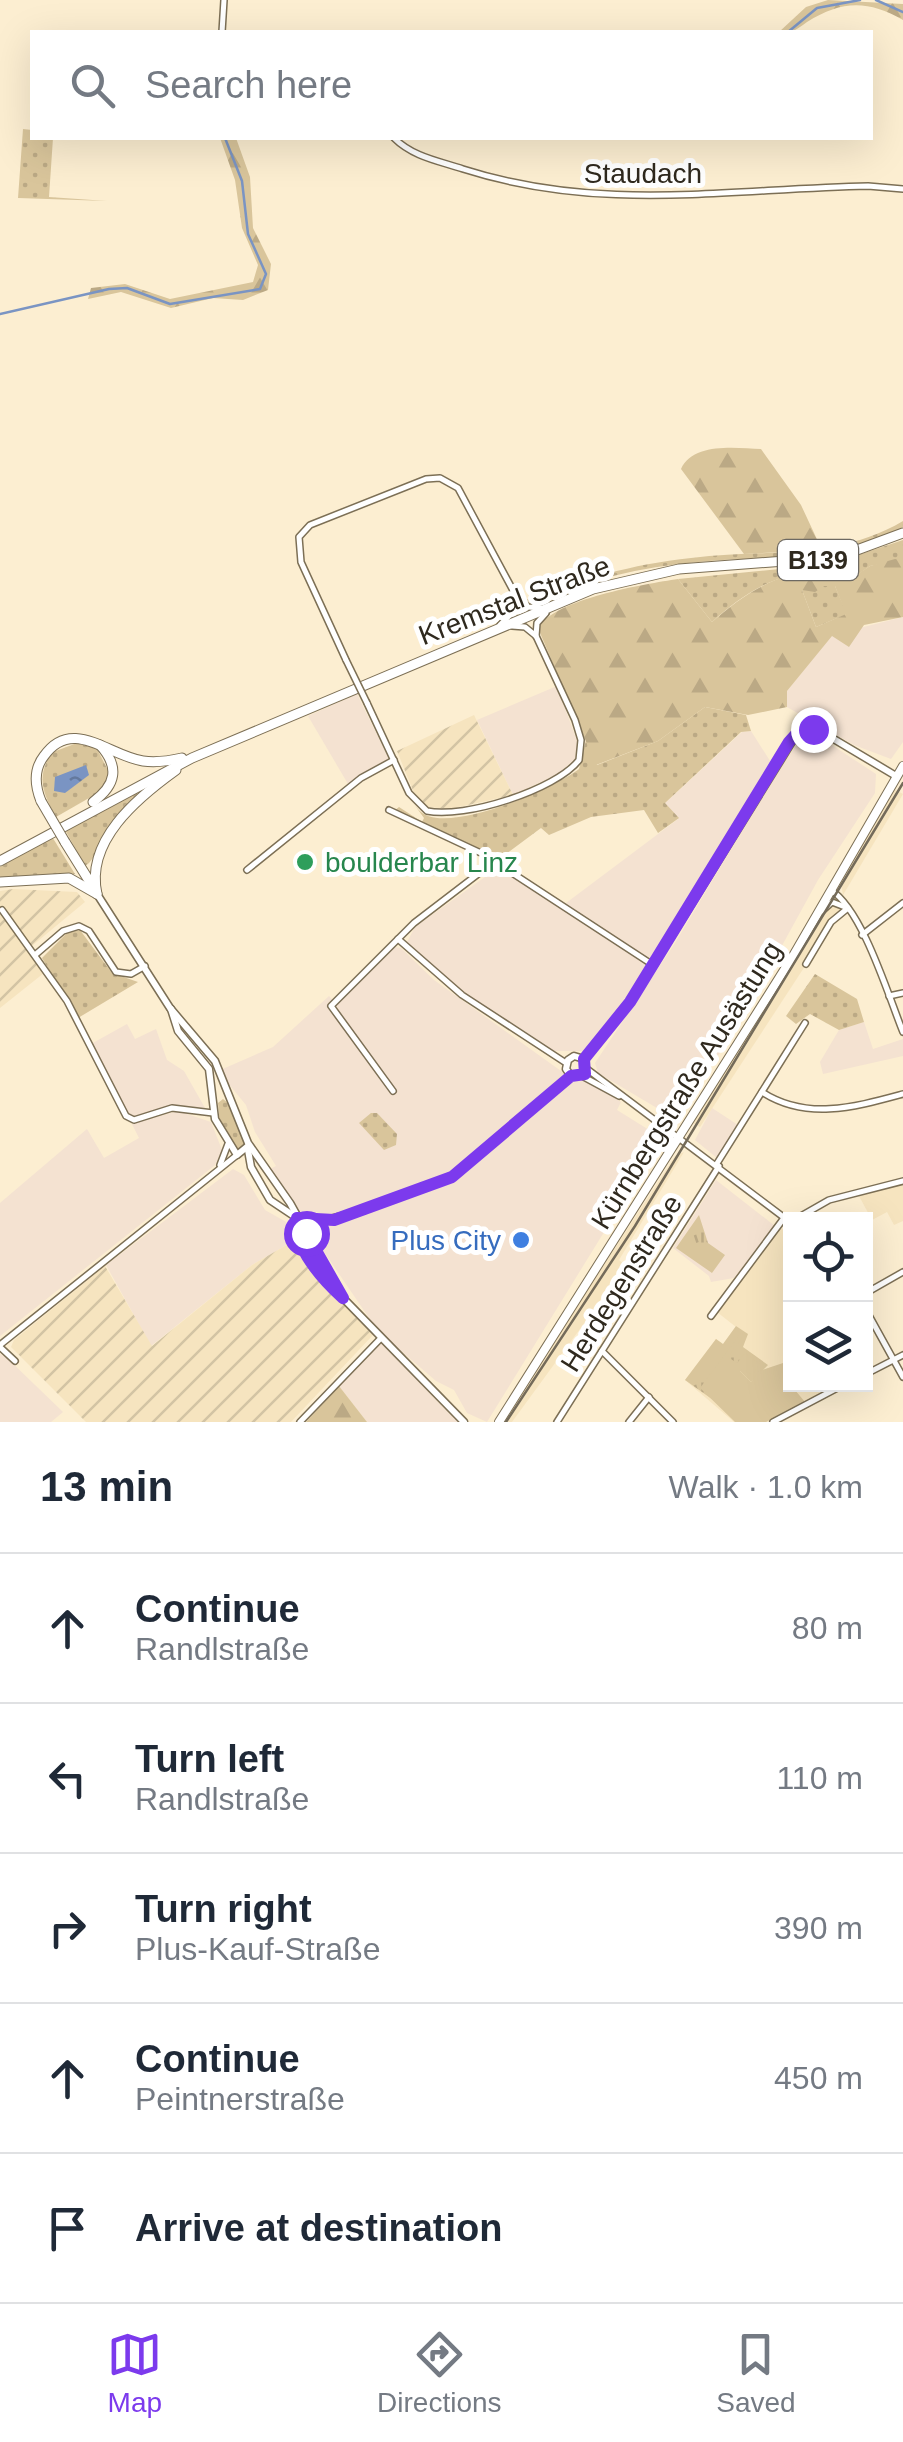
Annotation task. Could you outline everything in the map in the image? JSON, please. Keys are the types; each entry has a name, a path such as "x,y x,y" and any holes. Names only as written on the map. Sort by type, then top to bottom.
{"main road":[{"name":"Kremstal Straße","path":"0,860 63,823 196,756 559,602 609,584 679,569 838,557 903,533"},
{"name":"B139","path":"97,894 41,801 36,775 46,753 72,738 98,743 146,762 196,756"},
{"name":"B139","path":"63,823 112,783 113,764 98,743"},
{"name":"B139","path":"97,894 94,863 124,816 150,788 196,756"},
{"name":"Kürnbergstraße Ausästung","path":"499,1422 814,920 903,766"},
{"path":"0,882 69,878 97,894"}],"street":[{"path":"222,30 224,0"},
{"name":"Staudach","path":"397,140 419,155 480,174 596,197 868,186 903,189"},
{"path":"503,626 522,626 536,636 579,731 581,755 571,769 521,795 435,813 415,803 298,554 300,538 310,525 426,479 450,481 465,500 515,594 528,606 544,608"},
{"path":"492,630 514,611 515,594"},
{"path":"536,636 538,620 559,602"},
{"path":"585,1072 584,1059 614,1025 798,732 822,732 903,784"},
{"path":"248,870 362,778 394,760"},
{"path":"389,810 496,861 652,965"},
{"path":"393,1092 331,1006 398,940 496,861"},
{"path":"831,890 848,908 862,935 903,1032"},
{"path":"97,894 170,1008 215,1062 248,1146 251,1167"},
{"path":"814,920 832,902 848,908"},
{"path":"862,935 903,903"},
{"path":"806,964 831,922 848,908"},
{"path":"2,910 67,1001 126,1116 138,1119 172,1108 213,1112"},
{"path":"34,955 63,932 79,926 88,932 116,972 131,974 145,966"},
{"path":"398,940 462,995 566,1063 571,1076"},
{"path":"889,996 903,993"},
{"path":"170,1008 178,1030 209,1069 213,1112 228,1144 251,1167 270,1200 297,1218 334,1220 440,1182 465,1166 571,1076 585,1072 680,1135 783,1214"},
{"name":"Herdegenstraße","path":"557,1422 805,1023"},
{"path":"566,1063 574,1056 584,1059"},
{"path":"762,1092 785,1106 810,1110 852,1107 903,1094"},
{"path":"214,1101 231,1097"},
{"path":"218,1168 228,1144"},
{"path":"15,1361 0,1346 248,1146"},
{"path":"248,1146 290,1203 343,1298"},
{"path":"804,1212 831,1199 903,1181"},
{"path":"297,1218 299,1238 333,1289 464,1422"},
{"path":"711,1316 783,1228"},
{"path":"873,1289 903,1272"},
{"path":"873,1322 903,1377"},
{"path":"300,1422 383,1336"},
{"path":"602,1351 673,1422"},
{"path":"873,1370 903,1355"},
{"path":"773,1422 831,1392"},
{"path":"629,1422 648,1397"}],"shaded area":[{"path":"903,617 903,742 891,759 854,745 787,707 787,691 832,635"},
{"path":"557,686 577,741 575,759 558,774 513,795 477,720"},
{"path":"357,694 391,763 351,789 308,716"},
{"path":"474,715 513,795 450,809 427,807 414,793 397,751"},
{"path":"751,731 772,764 651,961 562,906 678,819 665,803 742,732"},
{"path":"808,735 818,736 876,774 875,793 818,880 733,1035 677,1112 667,1114 598,1073 595,1063 675,943 776,774 800,740"},
{"path":"894,789 903,794 843,895 841,883"},
{"path":"499,867 648,966 608,1027 586,1051 552,1051 466,994 407,942 415,927"},
{"path":"0,891 77,892 85,902 27,950 44,973 0,1008"},
{"path":"838,906 841,911 700,1127 691,1122 827,909"},
{"path":"392,947 401,948 434,980 575,1081 584,1079 621,1102 617,1110 662,1138 487,1422 467,1413 454,1390 436,1381 378,1331 268,1170 276,1166 255,1132 246,1105 218,1071 273,1047 329,996 336,1004"},
{"path":"864,1022 873,1049 903,1039 903,1056 823,1074 820,1062 839,1030"},
{"path":"127,1024 135,1039 156,1029 167,1060 184,1071 205,1108 172,1105 135,1117 127,1115 91,1044"},
{"path":"712,1108 738,1125 717,1158 695,1140"},
{"path":"178,1111 211,1122 222,1150 215,1165 0,1336 0,1203 87,1129 104,1158 139,1138 132,1124"},
{"path":"684,1152 619,1260 624,1264 596,1307 512,1422 502,1422 675,1156"},
{"path":"233,1169 244,1175 265,1210 288,1223 297,1239 252,1265 151,1346 106,1265"},
{"path":"716,1180 775,1226 734,1278 711,1282 709,1276 673,1248"},
{"path":"903,1184 903,1221 894,1225 887,1212 873,1219 873,1212 868,1212 859,1196"},
{"path":"779,1228 783,1229 783,1392 826,1392 767,1422 734,1422 685,1380 716,1339 723,1344 736,1327 717,1312"},
{"path":"297,1239 326,1286 373,1335 291,1422 86,1422 11,1347 14,1340 105,1266 152,1346 252,1265"},
{"path":"382,1339 458,1422 367,1422 339,1386"},
{"path":"0,1354 63,1412 51,1422 0,1422"}],"green space":[{"path":"828,0 903,4 903,20 878,9 855,5 832,10 794,30 781,30 806,7"},
{"path":"23,129 30,130 30,140 53,140 49,197 107,201 18,198"},
{"path":"221,140 237,140 250,177 253,228 271,264 268,290 243,300 213,298 171,308 121,292 88,299 91,288 125,284 170,299 253,282 258,265 242,228 235,180"},
{"path":"761,449 801,505 822,550 744,554 681,469 695,454 705,451"},
{"path":"903,521 903,527 854,547 656,567 593,581 533,603 525,600 648,564 718,555 800,551 853,542"},
{"path":"903,540 903,560 870,566 850,580 812,572 793,574 758,588 712,622 678,579 831,564"},
{"path":"903,560 903,617 864,625 849,647 832,636 787,691 787,707 748,715 705,707 658,741 596,765 538,628 547,618 602,594 678,579 712,622 742,598 776,580 812,572 850,579 870,566","holes":["824,586 835,586 846,614 816,627 802,590 815,592"]},
{"path":"835,586 847,614 816,627 802,590"},
{"path":"705,707 746,715 751,731 741,732 665,803 679,818 658,833 644,810 591,817 549,835 541,828 498,860 394,811 399,807 422,822 424,818 414,804 425,815 443,818 506,805 579,769 586,740 597,765 658,741"},
{"path":"77,743 97,749 110,774 103,790 56,817 45,792 44,769 53,752"},
{"path":"153,783 89,863 85,866 64,828"},
{"path":"51,835 75,874 0,879 0,867"},
{"path":"80,930 112,973 138,982 78,1018 42,958 68,932"},
{"path":"815,974 857,999 864,1022 839,1030 810,1014 796,1024 786,1016"},
{"path":"223,1099 235,1113 242,1133 245,1145 238,1150 220,1125 218,1103"},
{"path":"377,1113 397,1134 396,1145 384,1150 359,1123"},
{"path":"699,1215 708,1243 725,1255 712,1273 676,1248"},
{"path":"736,1326 748,1334 743,1347 768,1365 751,1382 740,1371 716,1402 685,1380 716,1339 723,1344"},
{"path":"741,1333 744,1335 728,1357 737,1363 745,1353 760,1364 752,1375 743,1368 740,1371 751,1382 759,1371 783,1363 783,1392 797,1392 805,1402 766,1422 735,1422 700,1388"},
{"path":"339,1386 367,1422 306,1422"}],"water":[{"path":"86,765 89,775 65,793 54,791 55,777"}],"waterway":[{"path":"790,30 817,8 860,0"},
{"path":"876,0 903,12"},
{"path":"0,314 109,289 127,288 170,304 260,289 266,274 248,234 242,181 226,140"}],"tram line":[{"path":"506,1422 635,1226 903,783"}],"place":[{"name":"boulderbar Linz","path":"305,862"},
{"name":"Plus City","path":"521,1240"}],"route":[{"path":"306,1233 343,1298 315,1267 296,1232 297,1218 334,1220 452,1177 571,1076 585,1074 584,1059 630,1002 792,737 813,729"}]}
